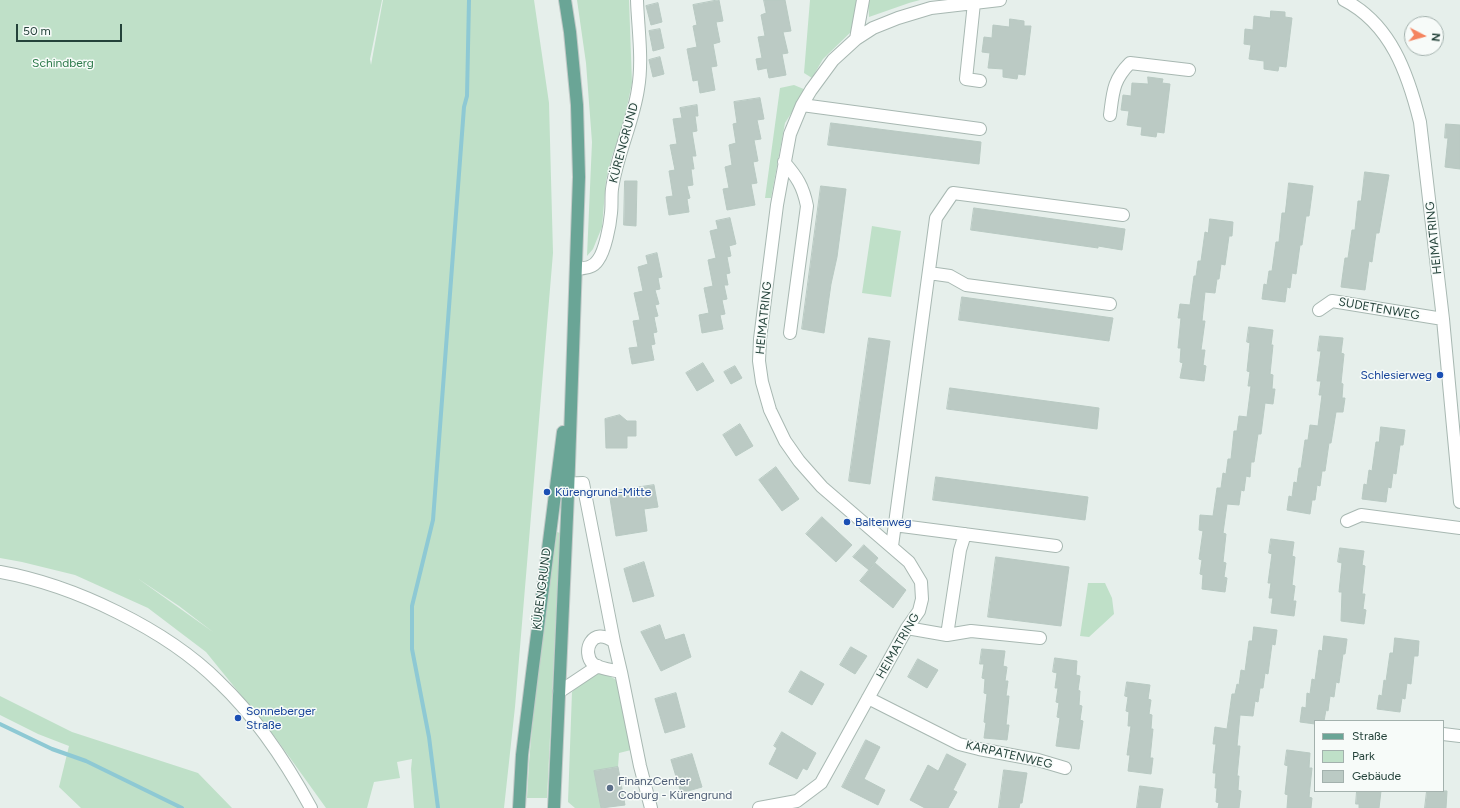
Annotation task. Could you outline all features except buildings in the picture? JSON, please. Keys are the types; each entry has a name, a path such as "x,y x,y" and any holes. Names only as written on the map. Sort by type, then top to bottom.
{"main road":[{"name":"KÜRENGRUND","path":"554,808 579,177 577,105 570,32 565,0"},
{"name":"KÜRENGRUND","path":"519,808 522,756 556,484 572,371"}],"street":[{"name":"KÜRENGRUND","path":"576,269 592,266 599,260 603,250 611,215 612,190 617,163 630,123 638,88 640,68 637,0"},
{"path":"856,39 863,0"},
{"name":"HEIMATRING","path":"758,808 797,801 821,783 868,698 919,611 922,599 921,582 910,562 822,487 799,461 785,441 770,410 762,382 760,339 784,162 790,134 802,105 833,60 856,39 873,28 898,18 956,2 974,3 1000,0"},
{"name":"HEIMATRING","path":"1344,0 1353,4 1370,17 1390,42 1404,71 1414,98 1420,122 1443,320 1460,502"},
{"path":"974,3 966,79 980,81"},
{"path":"1110,115 1114,86 1121,72 1130,62 1189,70"},
{"path":"802,105 980,129"},
{"path":"784,162 798,178 804,192 807,206 790,333"},
{"path":"892,546 936,218 953,193 1123,215"},
{"path":"929,274 950,276 966,285 1110,304"},
{"name":"SUDETENWEG","path":"1319,310 1332,301 1443,320"},
{"path":"556,484 583,483 614,642 640,766 651,808"},
{"path":"1347,521 1361,515 1460,528"},
{"path":"894,525 1056,546"},
{"path":"947,635 960,550 965,534"},
{"path":"0,572 56,587 94,602 149,629 200,665 219,681 257,724 280,755 299,785 311,808"},
{"path":"908,628 947,635 971,632 1040,638"},
{"path":"614,642 608,637 598,636 593,638 589,647 589,652 592,663 621,672"},
{"path":"559,692 598,666"},
{"name":"KARPATENWEG","path":"868,698 959,744 1038,760 1065,768"},
{"path":"1444,734 1460,736"}],"green space":[{"name":"Schindberg","path":"0,0 382,0 370,59 371,65 383,0 534,0 549,103 553,253 515,707 504,808 414,808 411,769 412,759 397,762 400,778 374,782 367,808 326,808 275,737 206,652 148,608 75,575 0,558","holes":["137,578 179,606 213,632"]},
{"path":"577,0 629,0 632,83 623,125 612,156 606,180 602,227 593,249 587,256 592,142 586,63"},
{"path":"810,0 857,0 854,29 823,59 812,78 804,73"},
{"path":"868,0 920,0 869,17"},
{"path":"794,85 806,90 785,123 771,198 765,198 780,88"},
{"path":"872,226 901,231 891,297 862,293"},
{"path":"557,532 560,533 547,798 527,798 535,698"},
{"path":"1088,583 1105,583 1112,598 1114,614 1089,637 1080,636"},
{"path":"603,672 618,681 631,750 619,753 618,767 595,771 601,808 575,808 568,802 572,692 586,678"},
{"path":"0,696 72,732 198,773 232,808 81,808 59,787 69,746 38,734 0,715"}],"waterway":[{"path":"438,808 429,737 412,649 412,606 433,520 464,107 467,96 469,0"},
{"path":"0,724 52,749 86,761 182,808"}],"place":[{"name":"Schlesierweg","path":"1440,375"},
{"name":"Kürengrund-Mitte","path":"547,492"},
{"name":"Baltenweg","path":"847,522"},
{"name":"Sonneberger Straße","path":"238,718"},
{"name":"FinanzCenter Coburg - Kürengrund","path":"610,788"}]}
